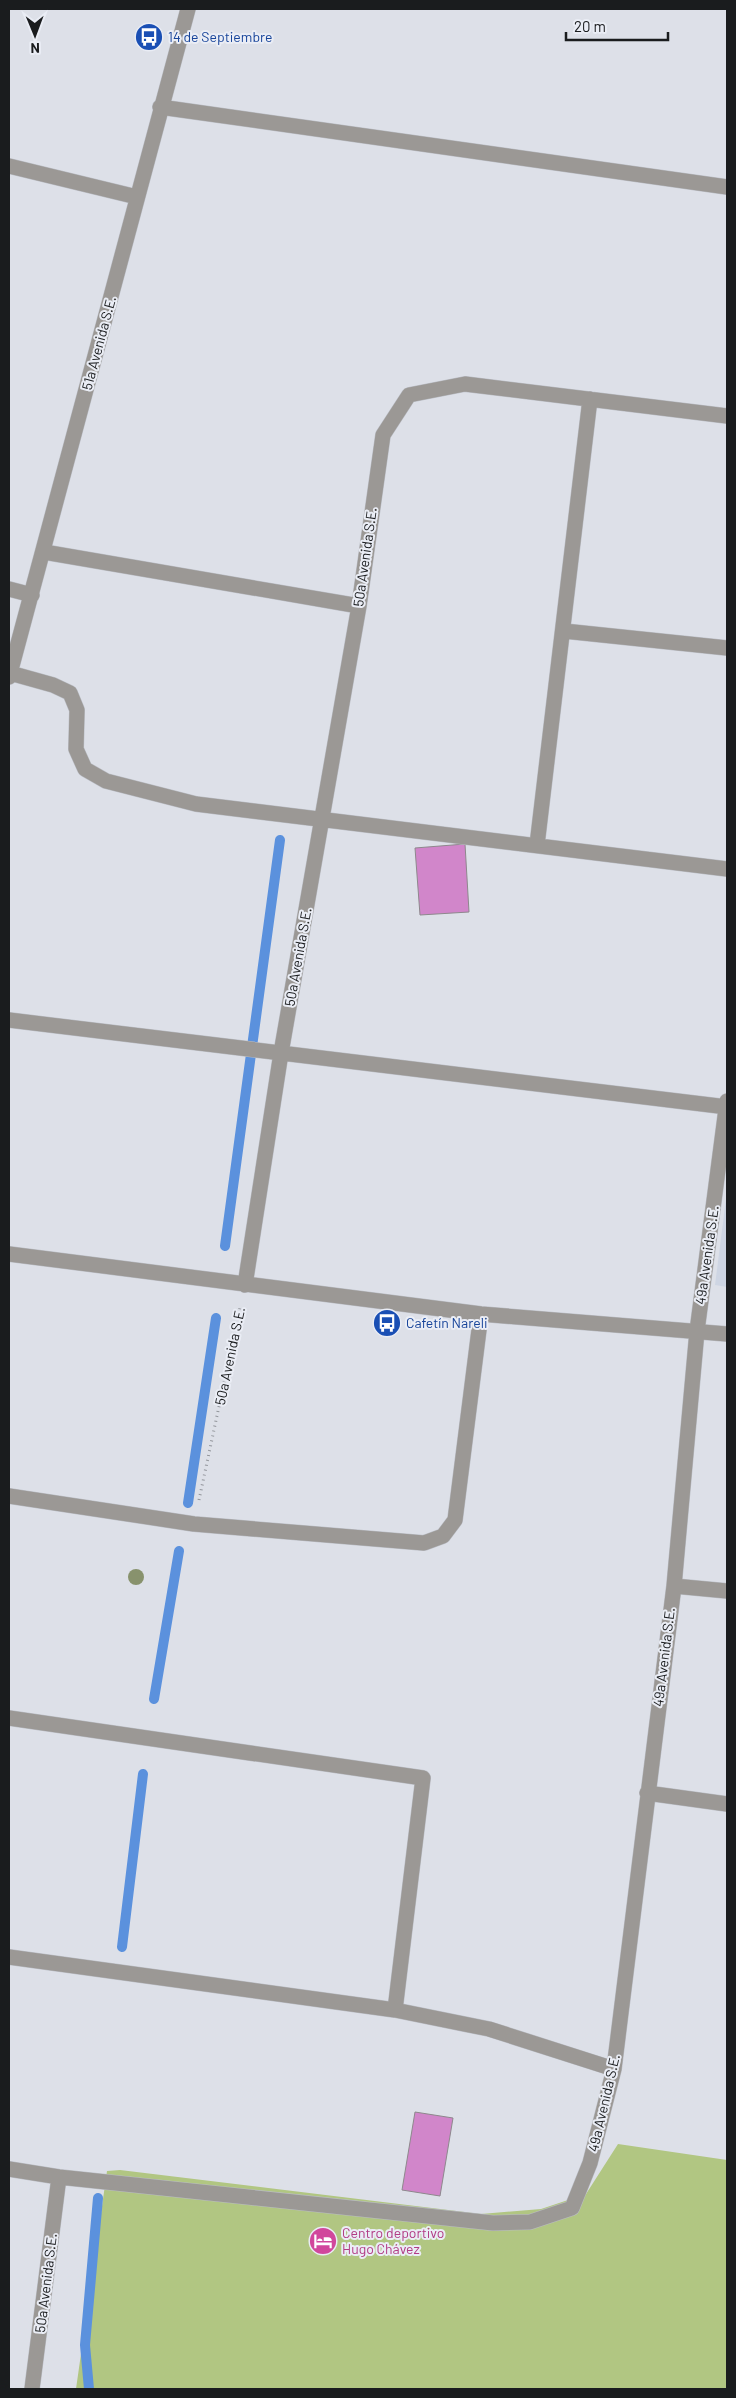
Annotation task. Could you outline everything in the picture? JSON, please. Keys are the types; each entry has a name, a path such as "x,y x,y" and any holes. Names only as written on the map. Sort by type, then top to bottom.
{"street":[{"name":"51a Avenida S.E.","path":"9,675 44,552 160,107 188,9"},
{"path":"160,107 727,186"},
{"path":"9,166 137,196"},
{"name":"50a Avenida S.E.","path":"245,1286 276,1052 323,819 358,606 383,435 409,394 465,384 590,399"},
{"path":"537,845 564,631 590,399 727,416"},
{"path":"44,552 358,606"},
{"path":"9,588 32,595"},
{"path":"564,631 727,648"},
{"path":"9,675 53,684 70,693 77,710 76,749 85,769 106,781 196,804 727,869"},
{"path":"9,1020 727,1107"},
{"name":"49a Avenida S.E.","path":"59,2177 493,2223 530,2222 572,2208 590,2163 614,2069 674,1586 697,1331 727,1101"},
{"path":"9,1254 245,1286 481,1314 727,1334"},
{"path":"9,1496 194,1524 424,1543 443,1536 455,1520 481,1314"},
{"path":"674,1586 727,1591"},
{"path":"9,1718 423,1778 395,2010"},
{"path":"647,1793 727,1804"},
{"path":"9,1957 395,2010 489,2029 614,2069"},
{"path":"9,2169 59,2177"},
{"name":"50a Avenida S.E.","path":"32,2389 59,2177"}],"path":[{"name":"50a Avenida S.E.","path":"194,1524 245,1286"}],"shaded area":[{"path":"727,1191 727,1287 715,1285"}],"green space":[{"path":"618,2144 727,2160 727,2389 76,2389 107,2171 120,2170 481,2214 541,2209 586,2194"}],"building":[{"path":"465,844 469,912 420,915 415,848"},
{"path":"415,2112 453,2118 440,2196 402,2190"}],"waterway":[{"path":"225,1246 280,840"},
{"path":"188,1503 216,1318"},
{"path":"154,1699 179,1551"},
{"path":"122,1947 143,1774"},
{"path":"89,2389 85,2345 98,2198"}],"place":[{"name":"14 de Septiembre","path":"149,37"},
{"name":"Cafetín Nareli","path":"387,1323"},
{"name":"Centro deportivo Hugo Chávez","path":"323,2241"}]}
